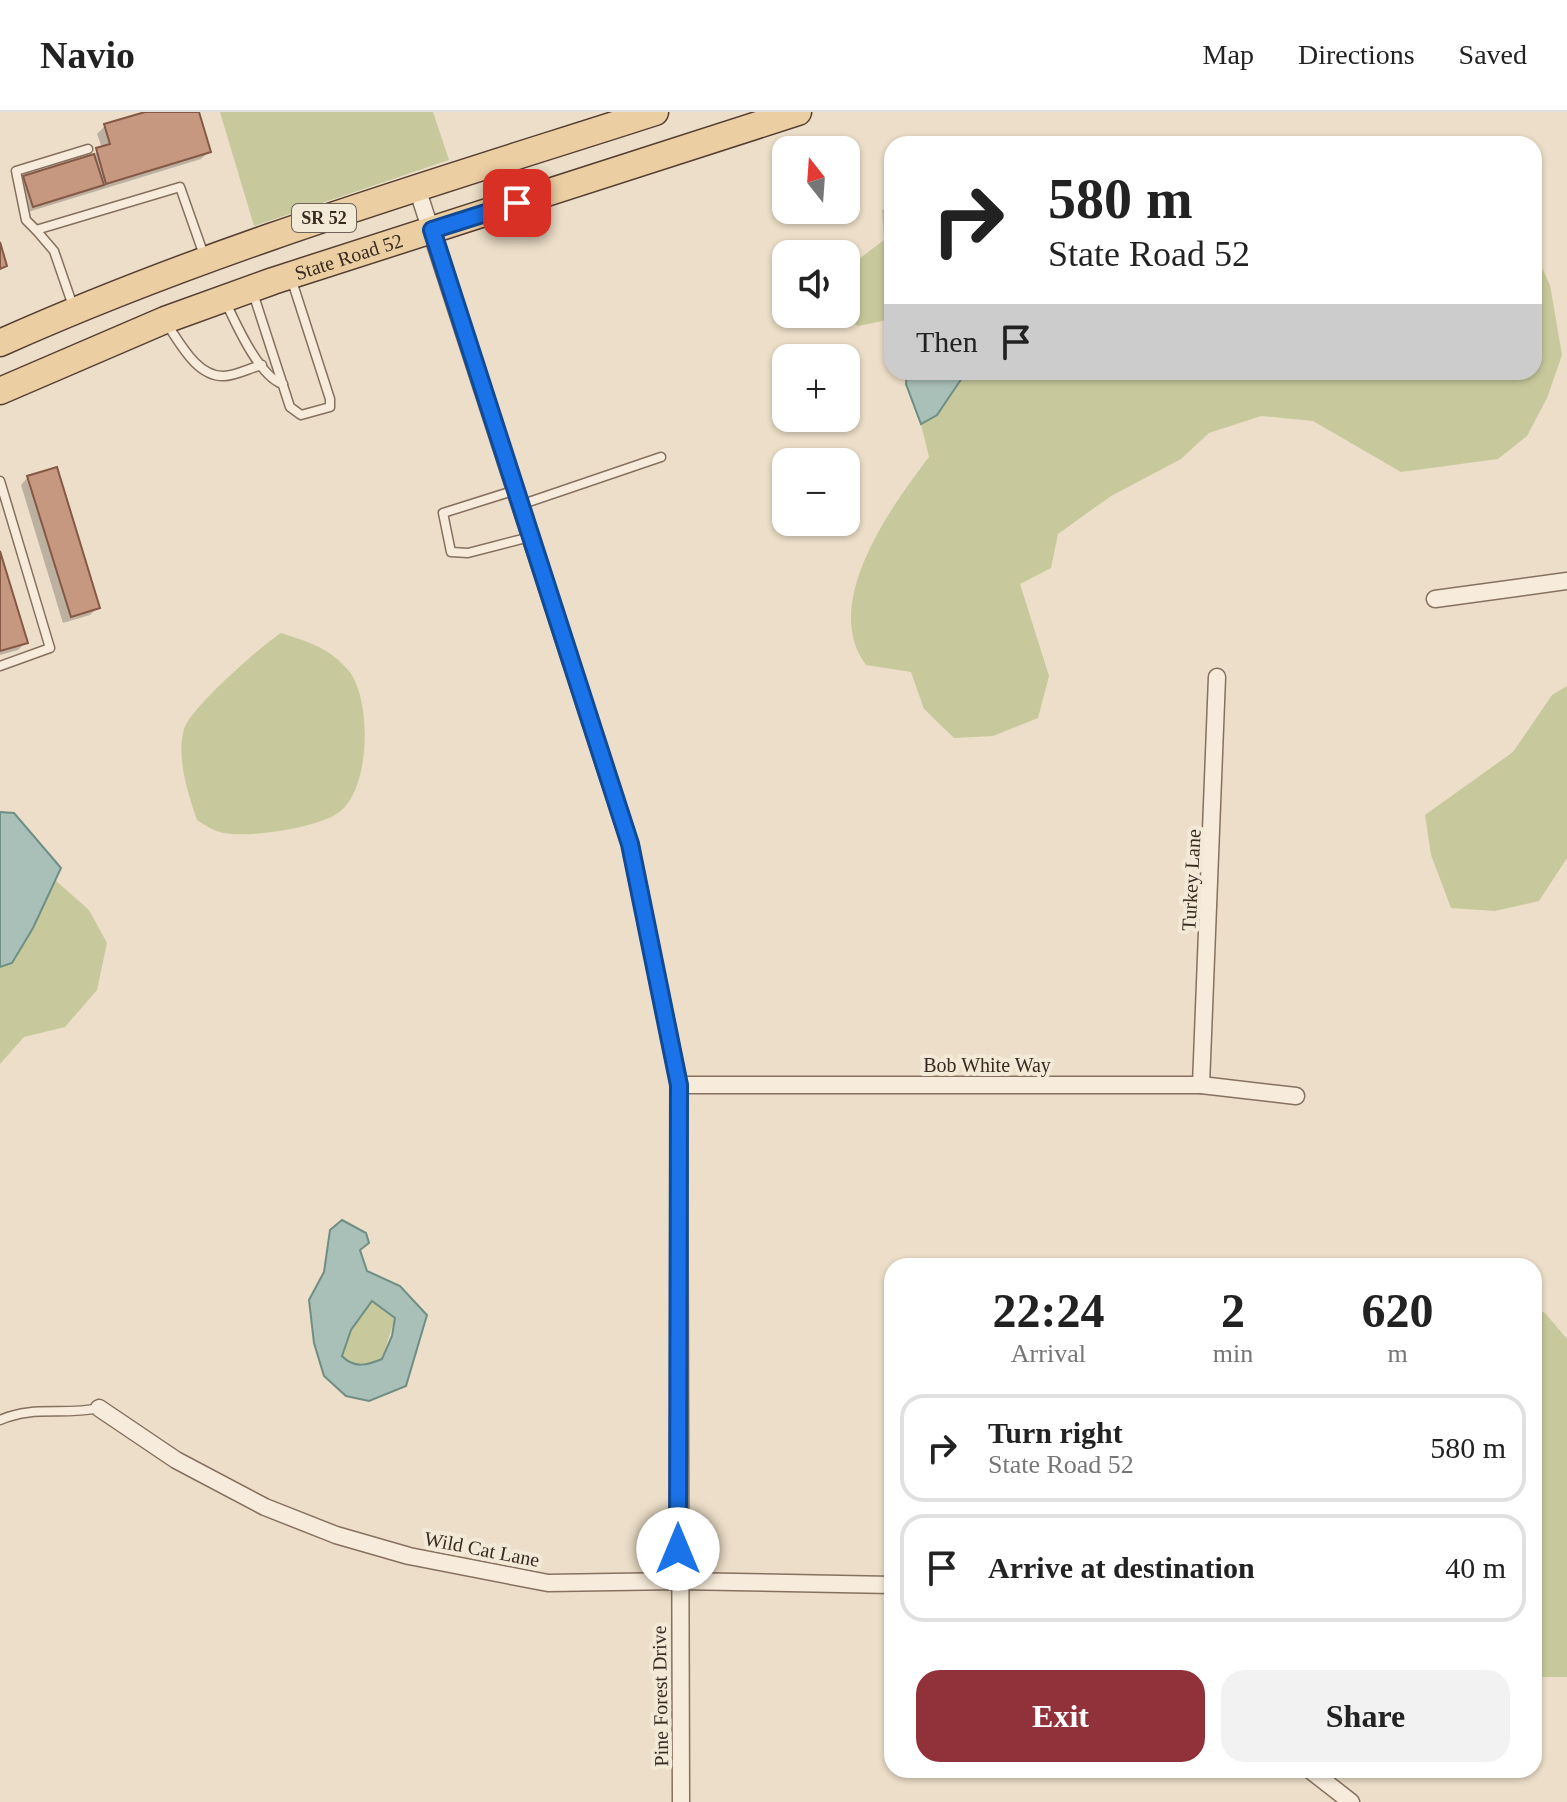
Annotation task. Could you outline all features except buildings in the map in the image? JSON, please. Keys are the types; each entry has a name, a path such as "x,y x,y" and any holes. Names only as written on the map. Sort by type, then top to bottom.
{"main road":[{"name":"SR 52","path":"0,343 75,309 205,259 655,112"},
{"name":"State Road 52","path":"0,391 224,298 784,115"}],"street":[{"name":"Pine Forest Drive","path":"417,188 630,844 679,1085 681,1802"},
{"path":"1435,599 1567,581"},
{"name":"Turkey Lane","path":"1201,1085 1216,774 1217,677"},
{"name":"Bob White Way","path":"679,1085 1201,1085 1296,1096"},
{"name":"Wild Cat Lane","path":"99,1408 187,1466 265,1507 336,1535 409,1556 548,1583 678,1581 884,1585"},
{"path":"1320,1778 1351,1802"}],"lane":[{"path":"75,309 54,251 26,220 16,171 88,149"},
{"path":"36,230 180,187 205,259"},
{"path":"251,289 295,412 309,415 330,407 290,275"},
{"path":"224,298 241,335 275,382 283,384"},
{"path":"165,320 189,357 206,370 222,377 262,365"},
{"path":"531,537 468,553 451,552 443,513 518,497 661,457"},
{"path":"0,481 50,648 0,666"},
{"path":"0,1420 23,1410 76,1413 99,1408"}],"green space":[{"path":"220,112 433,112 449,160 254,226"},
{"path":"884,240 884,321 860,326 860,258"},
{"path":"1542,268 1550,285 1562,355 1547,398 1527,436 1498,459 1401,472 1313,421 1261,416 1209,433 1181,459 1111,496 1058,534 1051,568 1020,584 1049,676 1038,718 993,736 954,738 924,709 911,672 866,665 854,641 851,614 866,557 897,502 929,457 921,424 937,415 961,380 1542,380"},
{"path":"281,633 327,651 349,671 356,685 364,723 362,766 357,786 349,802 338,813 315,823 266,833 221,832 197,820 182,763 184,729 212,692"},
{"path":"1567,686 1567,858 1539,901 1495,911 1451,908 1431,855 1425,815 1513,752 1552,695"},
{"path":"55,880 89,910 107,943 97,990 65,1027 24,1037 0,1064 0,967 12,963 33,928"},
{"path":"372,1301 395,1318 382,1359 366,1364 351,1363 342,1357 351,1330"},
{"path":"1542,1312 1567,1339 1567,1677 1542,1677"}],"shaded area":[{"path":"906,380 961,380 937,415 921,424"},
{"path":"0,812 14,813 61,868 33,928 12,963 0,967"},
{"path":"342,1220 366,1233 369,1243 360,1250 367,1271 400,1286 427,1315 406,1386 369,1401 346,1396 324,1376 314,1343 309,1300 324,1272 330,1230","holes":["372,1301 395,1318 392,1336 382,1359 361,1365 351,1363 342,1356 351,1330"]}],"route":[{"path":"517,203 432,230 630,844 679,1085 678,1549"}]}
